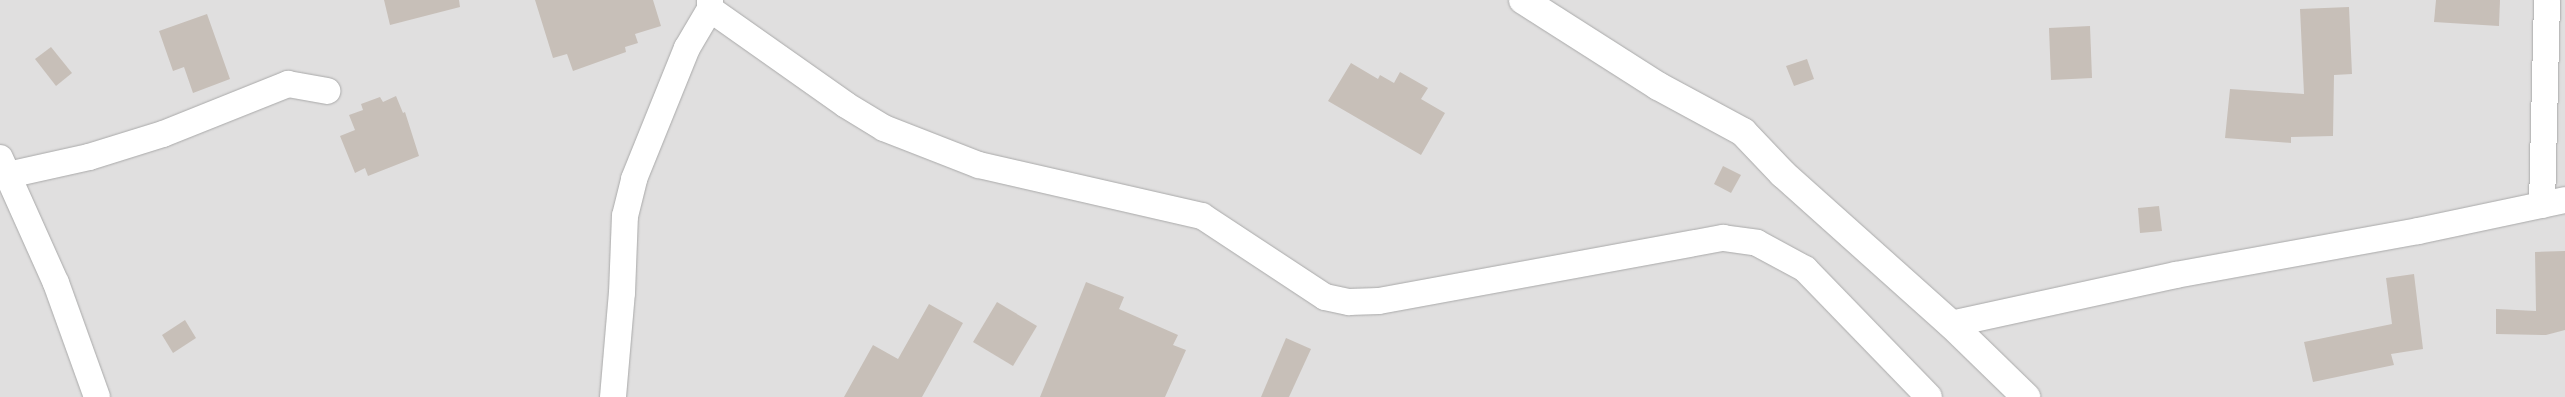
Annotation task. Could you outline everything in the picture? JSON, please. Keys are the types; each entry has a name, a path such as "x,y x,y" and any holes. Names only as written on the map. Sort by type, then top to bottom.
{"street":[{"path":"1523,0 1658,86 1742,132 1783,174 1951,324 2026,397"},
{"path":"1951,324 2176,275 2418,231 2553,203 2547,0"},
{"path":"613,397 622,293 625,216 634,179 686,48 710,4 846,105 884,128 979,165 1202,216 1325,297 1349,302 1379,301 1724,238 1757,243 1805,269 1929,397"},
{"path":"97,397 56,283 4,167 89,158 163,134 288,84 327,91"}],"shaded area":[{"path":"0,0 2565,0 2565,397 0,397"}],"building":[{"path":"384,0 459,0 460,7 390,25"},
{"path":"535,0 653,0 661,26 635,34 638,43 625,47 626,52 573,71 567,54 553,58"},
{"path":"2436,0 2500,0 2499,26 2434,22"},
{"path":"2349,7 2352,74 2334,75 2333,136 2291,137 2291,143 2225,138 2230,89 2304,94 2300,9"},
{"path":"207,14 230,79 193,93 184,67 173,71 159,31"},
{"path":"2090,26 2092,78 2051,80 2049,28"},
{"path":"51,47 72,73 56,86 35,59"},
{"path":"1807,59 1814,79 1794,86 1786,66"},
{"path":"1351,63 1378,79 1380,75 1394,83 1400,72 1428,88 1421,99 1445,113 1421,155 1328,101"},
{"path":"396,96 403,113 405,112 419,156 368,176 365,168 355,173 340,136 355,130 349,115 363,110 361,104 380,97 383,102"},
{"path":"1723,166 1741,175 1731,193 1714,184"},
{"path":"2159,206 2162,231 2140,233 2138,208"},
{"path":"2565,251 2565,330 2546,335 2496,334 2496,309 2536,311 2535,252"},
{"path":"2414,274 2423,349 2391,354 2394,365 2313,382 2304,342 2392,324 2386,278"},
{"path":"1086,282 1124,297 1119,309 1178,335 1173,345 1186,350 1165,397 1040,397"},
{"path":"997,302 1037,326 1013,366 973,342"},
{"path":"929,304 963,323 922,397 844,397 873,345 898,359"},
{"path":"185,320 196,338 173,353 162,335"},
{"path":"1286,338 1311,349 1289,397 1261,397"}]}
